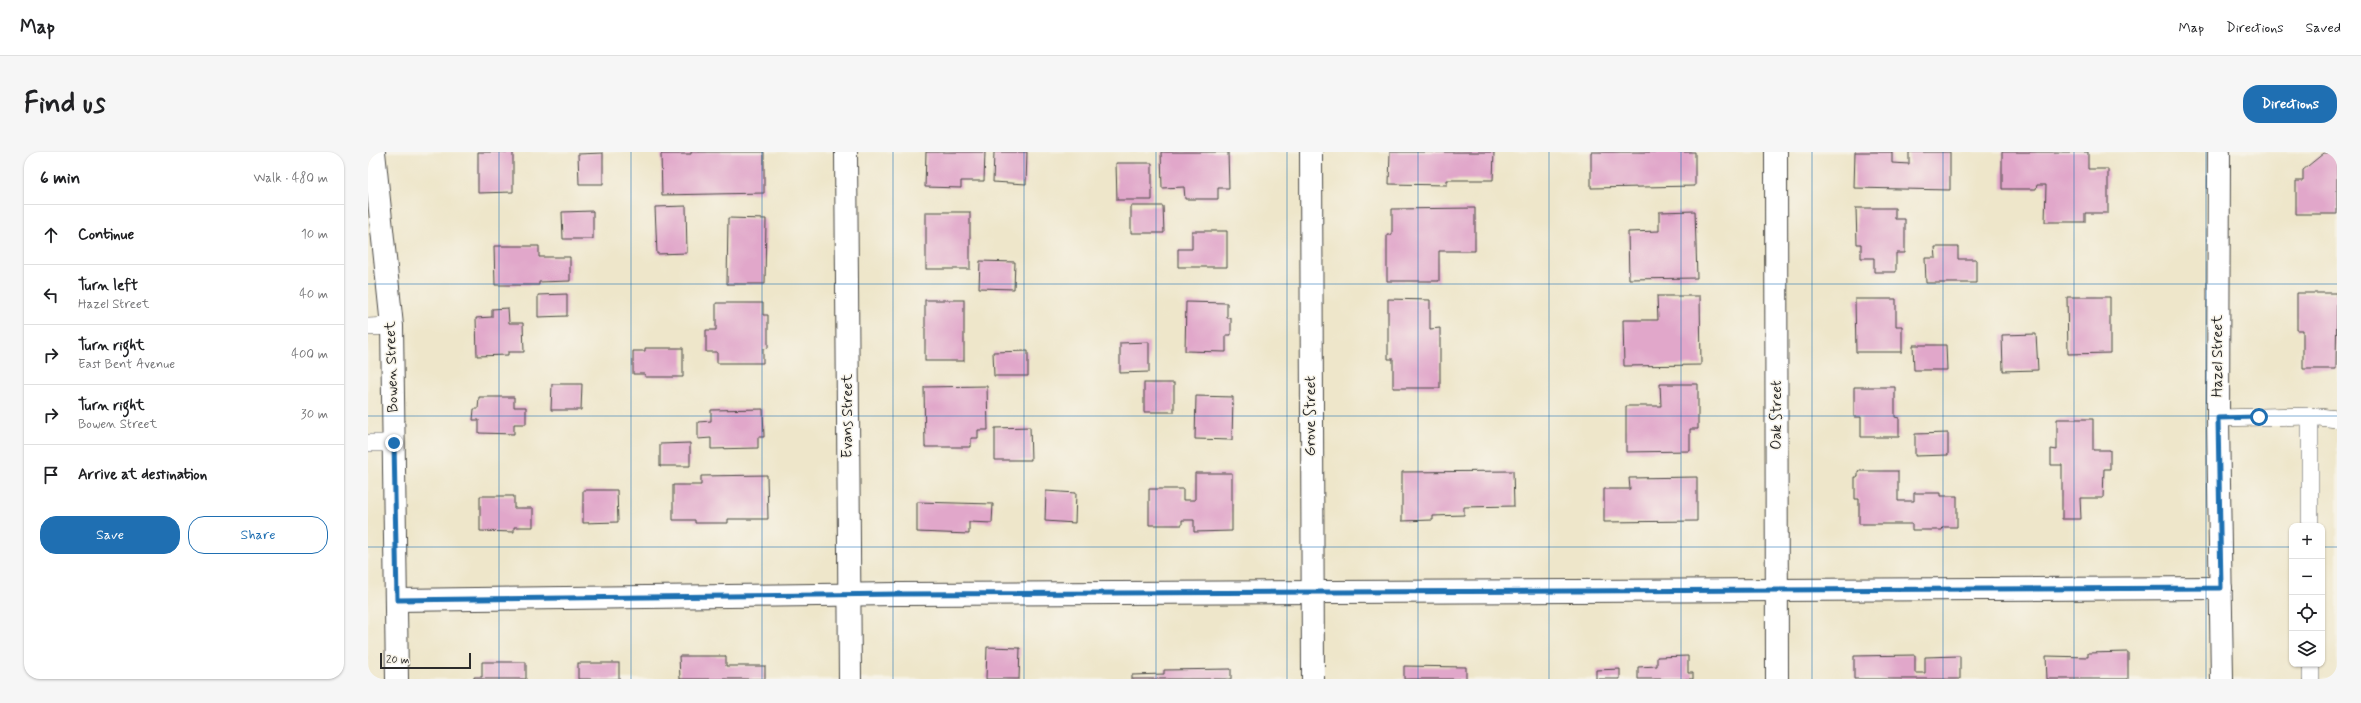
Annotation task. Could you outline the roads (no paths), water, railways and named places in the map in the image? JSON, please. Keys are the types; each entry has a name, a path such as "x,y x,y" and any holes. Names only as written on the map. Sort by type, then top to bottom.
{"street":[{"name":"Bowen Street","path":"374,152 372,179 392,326 397,679"},
{"name":"Evans Street","path":"846,152 850,679"},
{"name":"Grove Street","path":"1311,152 1313,679"},
{"name":"Oak Street","path":"1776,152 1777,679"},
{"name":"Hazel Street","path":"2219,152 2218,418 2222,679"},
{"path":"397,600 849,594 2221,588"}],"lane":[{"path":"368,327 392,326"},
{"path":"2310,416 2310,523"},
{"path":"2218,418 2310,416 2337,419"},
{"path":"368,443 394,443"},
{"path":"2311,667 2311,679"}]}
